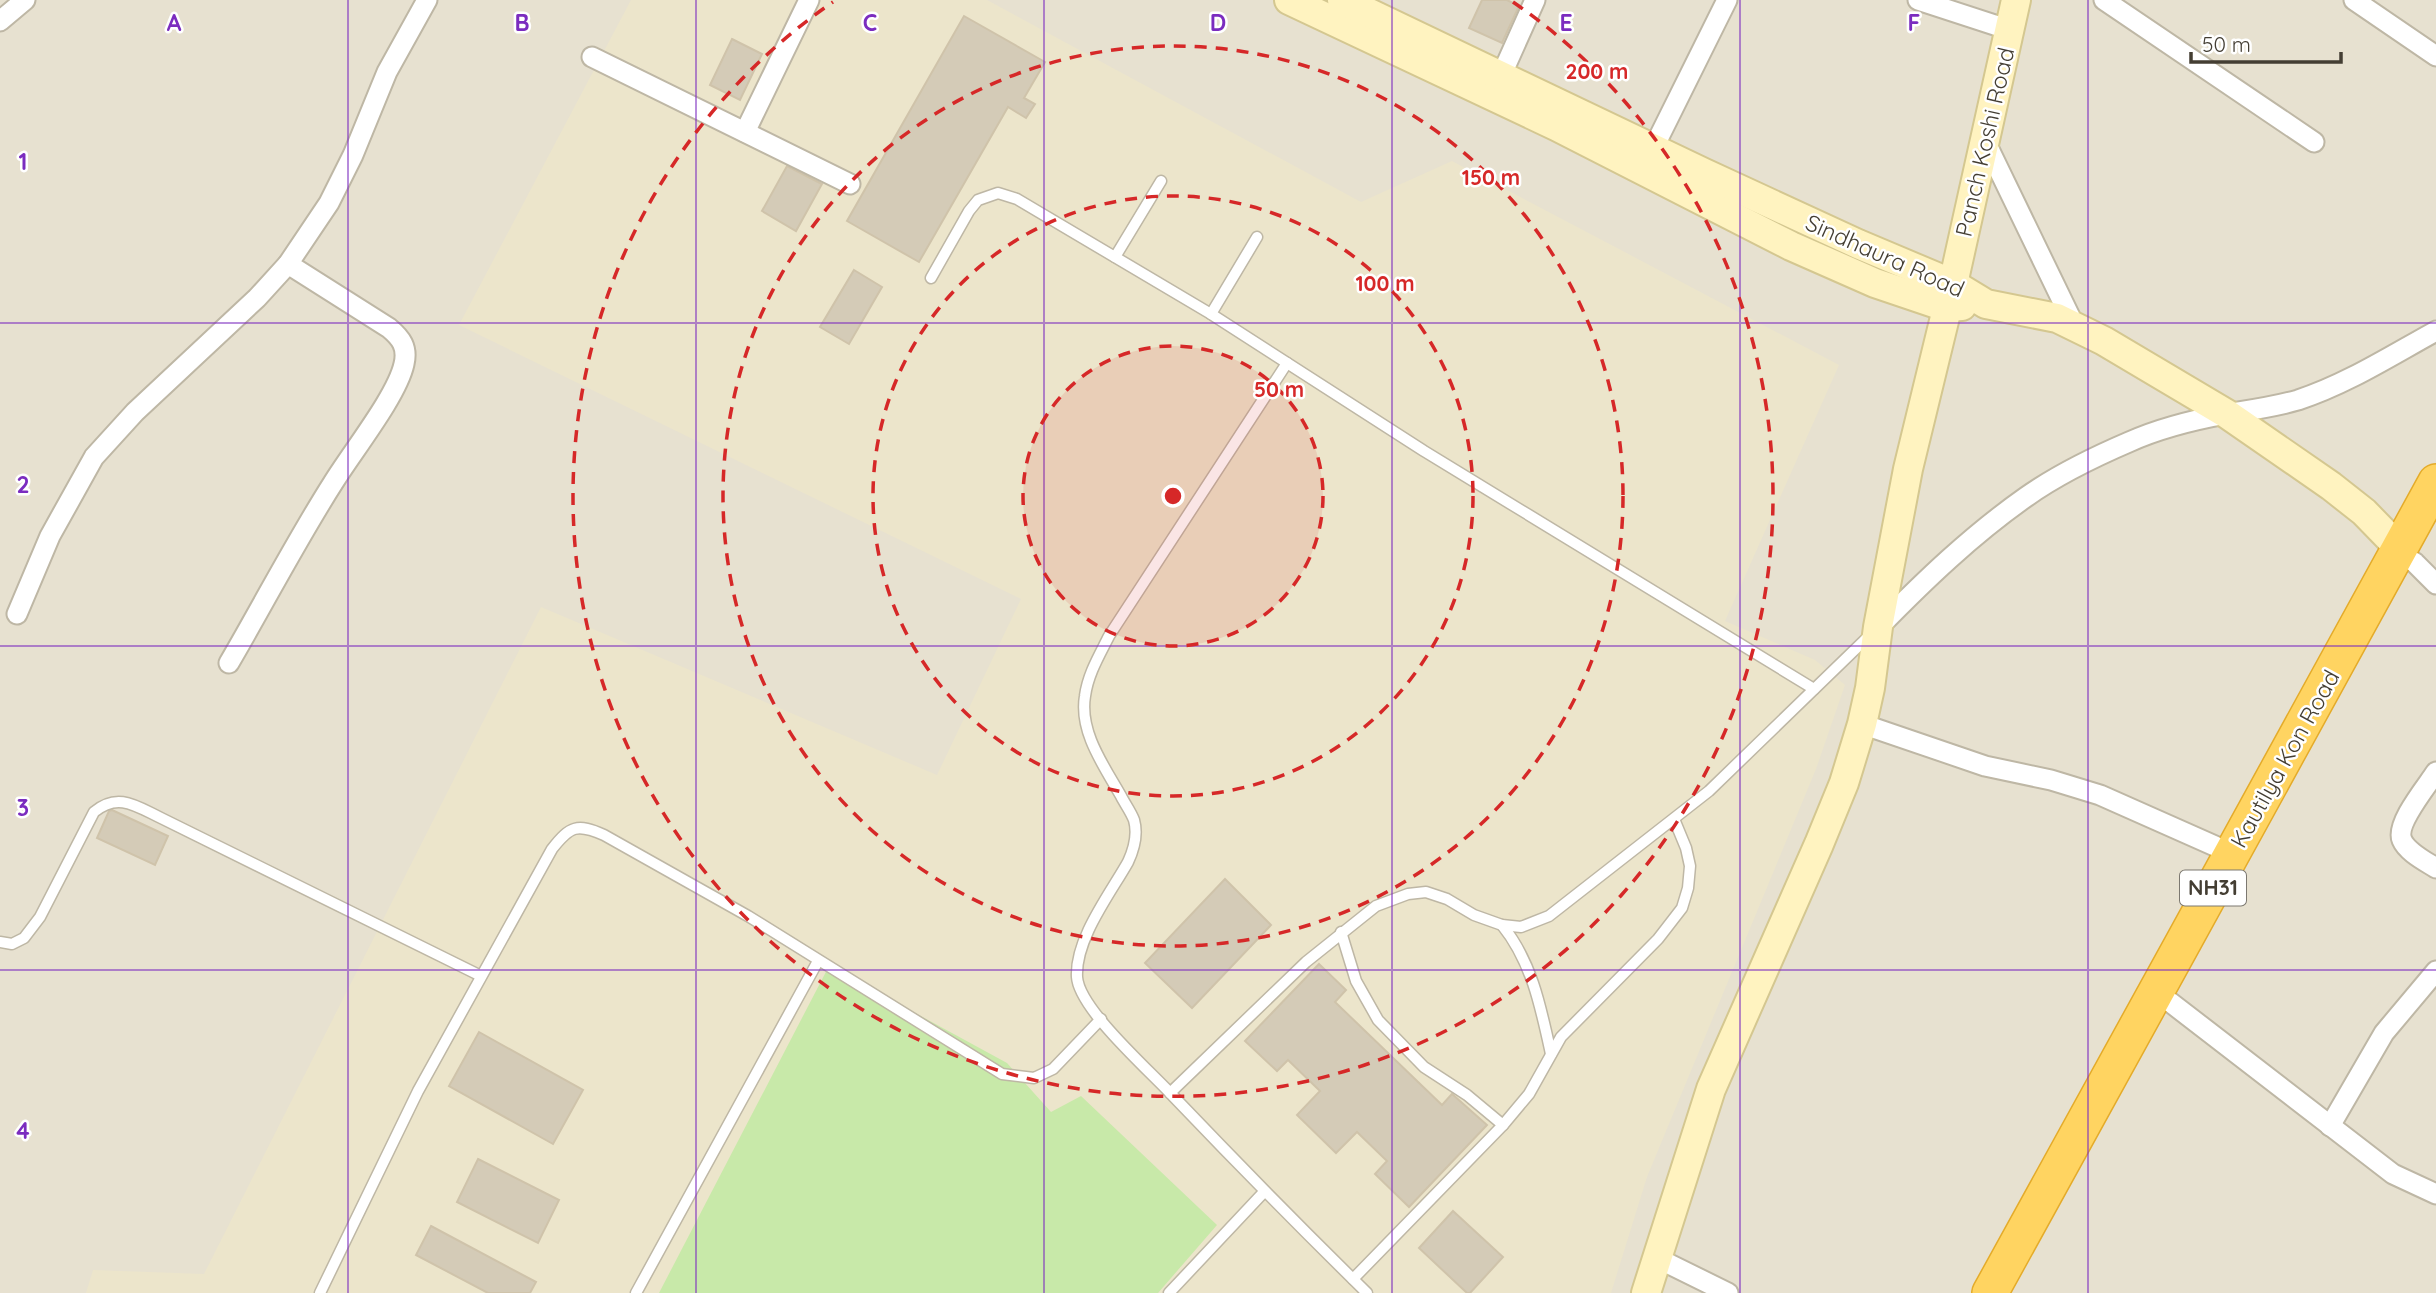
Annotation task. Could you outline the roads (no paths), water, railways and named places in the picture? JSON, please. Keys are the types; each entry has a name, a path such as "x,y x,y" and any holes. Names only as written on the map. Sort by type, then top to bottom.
{"highway":[{"name":"Kautilya Kon Road","path":"1990,1293 2155,990 2233,854 2416,565 2436,482"},
{"name":"Kautilya Kon Road","path":"2014,1293 2170,1002 2416,565 2436,521"}],"street":[{"path":"0,21 25,0"},
{"path":"17,614 50,536 94,457 135,412 257,298 288,264 329,203 353,155 387,72 427,0"},
{"path":"745,132 808,0"},
{"path":"1289,0 1556,126 1791,246 1875,283 1949,295"},
{"name":"Sindhaura Road","path":"1342,0 1858,244 1949,295 2057,318 2104,341 2227,414 2342,495 2364,512 2416,565"},
{"path":"1501,76 1535,0"},
{"path":"1653,149 1727,0"},
{"path":"1918,0 2010,30"},
{"name":"Panch Koshi Road","path":"1646,1293 1710,1089 1787,919 1839,795 1861,724 1870,688 1878,627 1908,469 2016,0"},
{"path":"2104,0 2314,142"},
{"path":"2354,0 2436,56"},
{"path":"592,57 850,184"},
{"path":"1985,141 2075,327"},
{"path":"229,663 331,485 391,393 404,366 406,351 402,340 389,328 288,264"},
{"path":"1878,627 1940,566 1983,529 2028,495 2078,467 2130,441 2173,425 2264,409 2300,399 2337,384 2436,331"},
{"path":"1861,724 1985,766 2051,780 2100,795 2233,854"},
{"path":"2436,772 2400,831 2402,842 2436,868"},
{"path":"2330,1126 2384,1033 2436,971"},
{"path":"2170,1002 2393,1174 2436,1194"},
{"path":"1657,1258 1728,1293"}],"lane":[{"path":"1115,257 1161,181"},
{"path":"931,278 978,200 998,193 1035,209 1211,314 1424,450 1814,690"},
{"path":"1211,314 1257,237"},
{"path":"1287,363 1109,636 1091,670 1084,698 1086,727 1098,756 1133,819 1136,834 1129,862 1085,937 1079,957 1077,979 1085,999 1101,1019 1264,1192 1367,1293"},
{"path":"1170,1093 1306,962 1376,906 1408,894 1426,892 1502,925 1521,927 1549,916 1709,791 1878,627"},
{"path":"0,942 12,944 24,937 40,917 94,812 105,803 119,801 161,818 481,976"},
{"path":"1353,1279 1503,1125 1529,1094 1561,1037 1658,939 1682,908 1688,888 1690,866 1674,819"},
{"path":"320,1293 418,1091 481,976 552,849 564,834 576,827 588,828 604,835 748,916 1002,1074 1034,1078 1053,1069 1101,1019"},
{"path":"1502,925 1525,960 1551,1054"},
{"path":"1341,932 1356,981 1378,1020 1424,1068 1467,1095 1503,1125"},
{"path":"636,1293 818,961"},
{"path":"1169,1293 1264,1192"}]}
